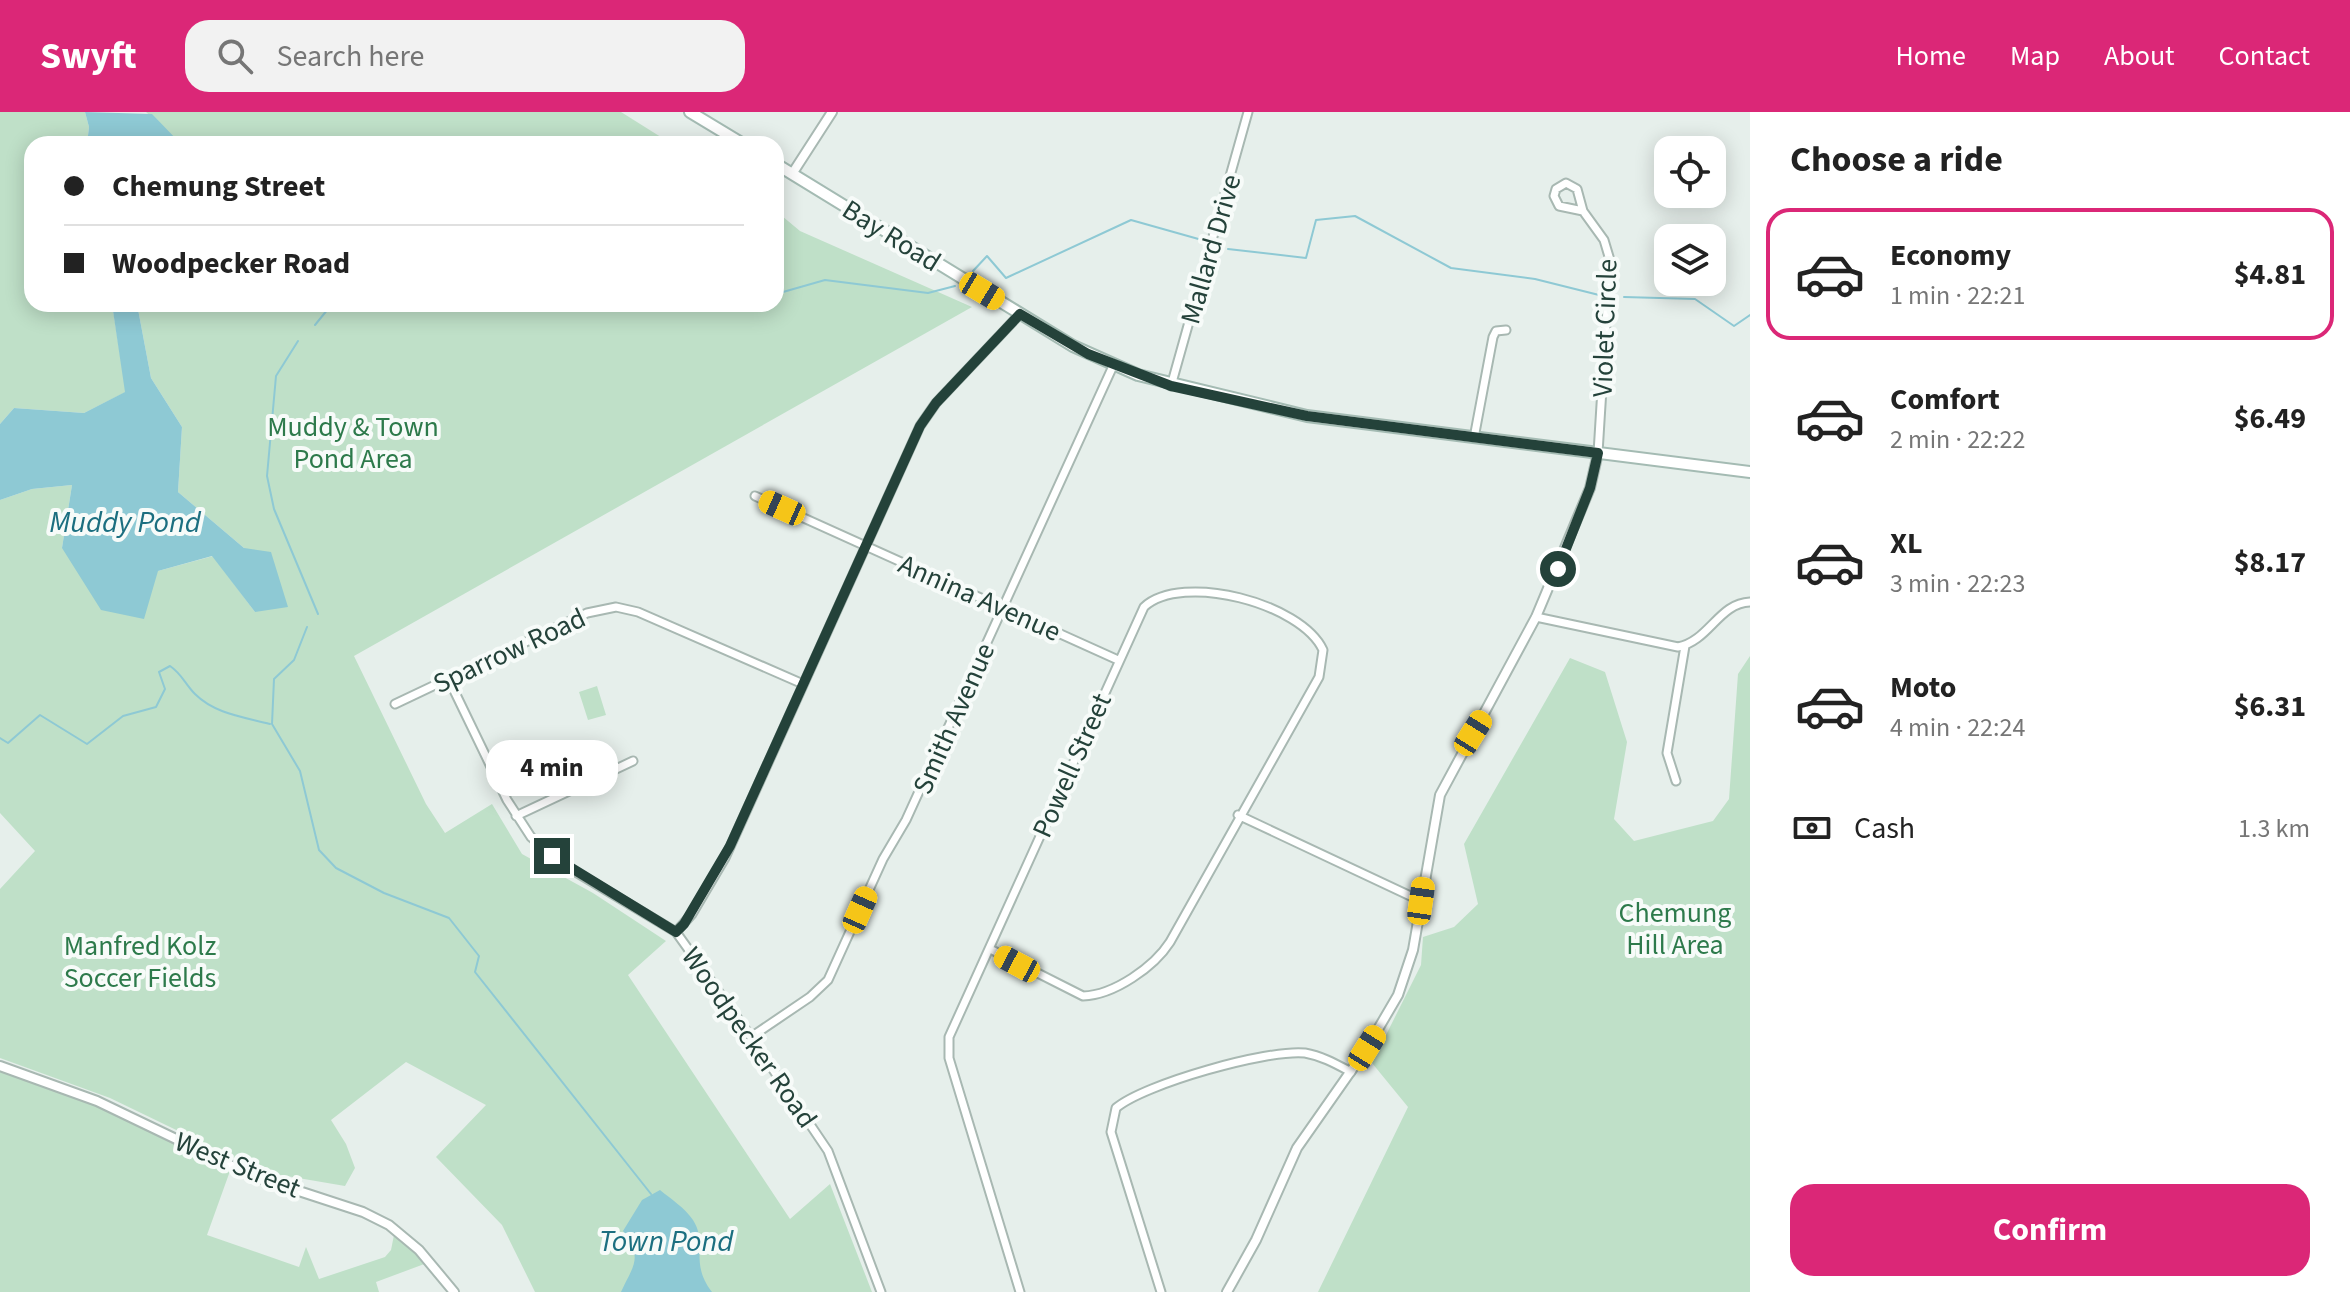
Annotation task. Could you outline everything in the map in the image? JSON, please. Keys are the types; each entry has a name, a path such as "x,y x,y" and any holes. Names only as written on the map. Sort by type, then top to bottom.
{"main road":[{"path":"690,112 730,136"},
{"name":"Bay Road","path":"784,169 1020,314 1113,366 1171,386 1307,416 1750,472"}],"street":[{"path":"792,174 832,112"},
{"name":"Mallard Drive","path":"1171,386 1248,112"},
{"name":"Violet Circle","path":"1583,211 1559,206 1554,196 1556,189 1566,183 1574,186 1583,211 1604,240 1611,273 1598,453"},
{"path":"676,932 692,914 720,867 927,414 1020,314"},
{"path":"1474,438 1493,337 1496,331 1506,330"},
{"name":"Smith Avenue","path":"751,1037 810,997 828,980 883,859 906,820 1113,366"},
{"path":"1227,1292 1256,1240 1291,1158 1351,1072 1386,1017 1401,986 1413,950 1429,840 1443,785 1536,617 1590,488 1598,453"},
{"name":"Annina Avenue","path":"755,496 1118,660"},
{"name":"Powell Street","path":"990,949 1075,994 1093,995 1109,989 1151,964 1162,953 1323,667 1323,650 1313,634 1279,610 1253,600 1167,594 1154,599 1140,613 1118,660 990,949 947,1047 1020,1292"},
{"path":"1536,617 1665,646 1685,646 1704,635 1732,606 1750,602"},
{"name":"Sparrow Road","path":"395,704 596,609 616,607 638,612 803,684"},
{"path":"1676,781 1669,767 1667,746 1685,646"},
{"name":"Woodpecker Road","path":"448,678 516,816 531,837 552,856 676,932 751,1037 828,1151 881,1292"},
{"path":"516,816 633,761"},
{"path":"1238,815 1421,901"},
{"path":"1161,1292 1111,1132 1116,1108 1137,1095 1269,1054 1305,1053 1351,1072"},
{"name":"West Street","path":"0,1066 97,1101 253,1176 363,1212 389,1225 419,1250 454,1292"}],"green space":[{"path":"0,112 85,112 88,136 24,136 24,312 113,312 126,392 84,413 14,408 0,424"},
{"path":"146,112 621,112 659,136 172,136"},
{"path":"784,218 800,231 972,307 354,656 426,804 445,833 492,804 522,854 593,893 666,941 628,975 790,1219 830,1184 872,1292 535,1292 502,1225 436,1157 486,1105 406,1062 331,1120 346,1144 355,1168 345,1186 263,1172 110,1098 0,1058 0,889 35,851 0,813 0,500 32,489 72,485 62,548 158,571 213,556 255,612 244,548 178,492 182,427 151,378 139,312 784,312"},
{"name":"Chemung Hill Area","path":"1750,656 1750,1292 1318,1292 1408,1107 1372,1063 1421,965 1423,937 1454,927 1478,904 1464,844 1570,658 1605,672 1627,742 1614,819 1634,841 1713,821 1729,799 1738,674"},
{"path":"597,686 606,715 588,720 579,692"},
{"path":"0,1071 88,1101 230,1171 207,1235 299,1267 306,1247 319,1279 385,1257 391,1250 394,1235 427,1263 376,1282 379,1292 0,1292"}],"water":[{"path":"85,112 152,114 173,136 88,136"},
{"name":"Muddy Pond","path":"113,312 139,312 151,378 182,427 178,492 244,548 271,552 288,607 255,612 212,556 158,571 144,619 101,610 62,548 72,485 32,489 0,500 0,424 14,408 84,413 125,392"},
{"name":"Town Pond","path":"660,1190 693,1220 699,1237 701,1272 712,1292 621,1292 633,1268 635,1255 623,1231 642,1200"}],"waterway":[{"path":"1228,249 1306,258 1316,220 1355,216 1451,268 1535,279 1599,295"},
{"path":"973,271 987,256 1006,278 1131,220 1202,240"},
{"path":"784,292 825,280 928,293 955,286"},
{"path":"1624,297 1695,299 1734,326 1750,315"},
{"path":"315,325 326,312"},
{"path":"298,341 276,376 267,476 274,509 318,614"},
{"path":"307,627 294,660 274,679 272,724 300,771 319,850 336,868 384,893 449,918 479,956 475,972 651,1194"},
{"path":"0,738 8,743 40,715 87,744 123,716 156,707 165,689 159,672 170,666 203,701 230,714 270,724"}],"route":[{"path":"552,856 676,932 684,924 714,878 730,846 920,426 936,403 1020,314 1113,366 1171,386 1307,416 1598,453 1590,488 1558,569"}],"park label":[{"name":"Muddy & Town Pond Area","path":"353,442"},
{"name":"Manfred Kolz Soccer Fields","path":"140,961"}]}
